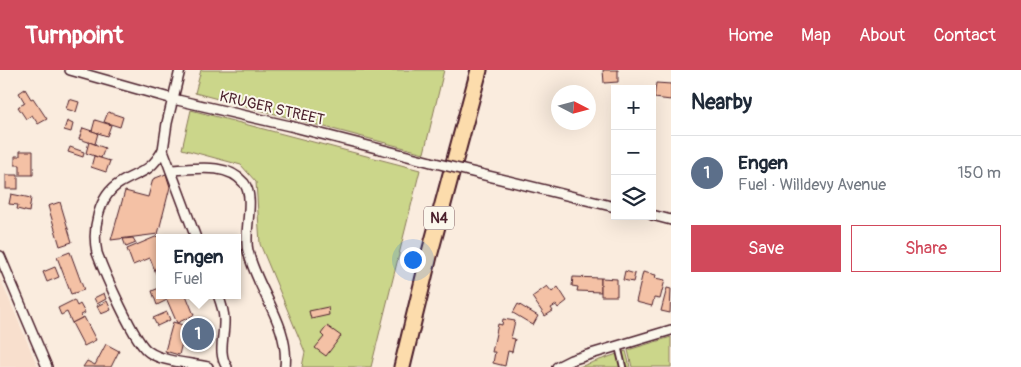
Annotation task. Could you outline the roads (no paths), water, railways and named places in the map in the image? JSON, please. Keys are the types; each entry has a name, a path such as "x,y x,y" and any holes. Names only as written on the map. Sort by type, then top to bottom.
{"highway":[{"name":"N4","path":"402,367 429,256 479,70"}],"street":[{"name":"KRUGER STREET","path":"70,70 173,100 290,126 611,206"},
{"path":"180,70 167,123 163,150 155,163 146,171 118,184 108,194 100,210 95,242 97,253 136,336 146,351 160,357 208,367"},
{"path":"163,150 195,234"},
{"path":"171,170 216,169 235,176 244,184 249,200 246,233 251,262 282,334 286,352 285,367"},
{"path":"656,216 671,220"},
{"path":"0,256 47,367"},
{"path":"219,299 224,318 222,350 227,367"},
{"path":"557,367 571,360 671,330"}],"lane":[{"path":"618,346 623,367"}],"place":[{"name":"Engen","path":"198,334"}]}
